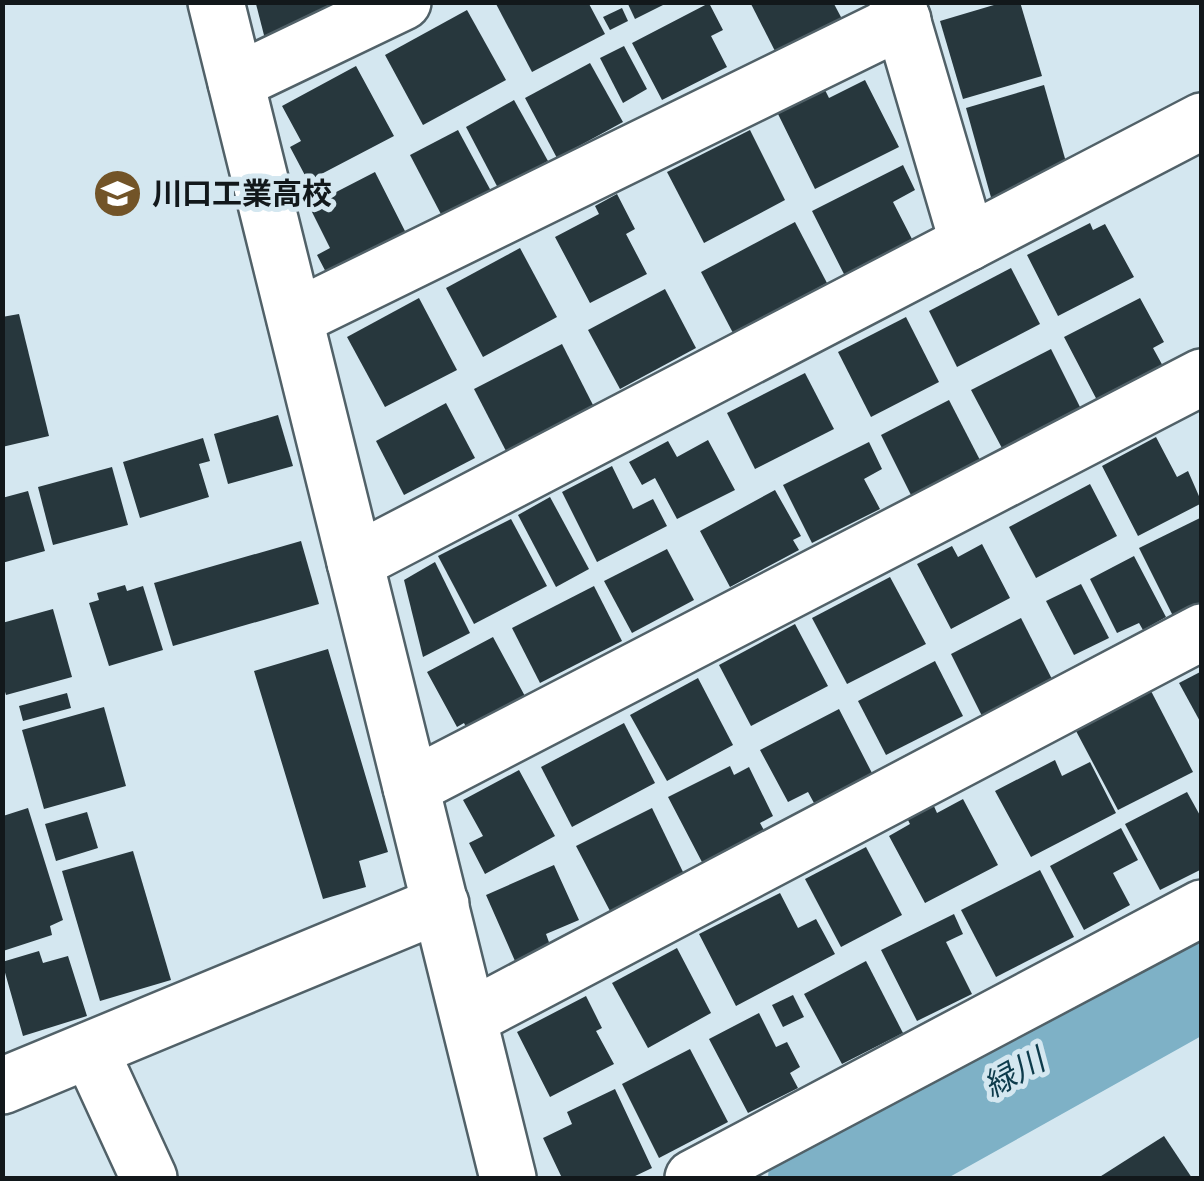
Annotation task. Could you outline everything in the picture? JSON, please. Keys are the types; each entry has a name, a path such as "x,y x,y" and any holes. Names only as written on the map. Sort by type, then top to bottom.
{"street":[{"path":"216,2 508,1178"},
{"path":"236,82 403,2"},
{"path":"296,318 900,11 968,242"},
{"path":"355,562 1202,121"},
{"path":"411,787 1202,378"},
{"path":"469,1018 1202,632"},
{"path":"2,1086 440,904"},
{"path":"693,1178 1202,908"},
{"path":"90,1050 149,1178"}],"building":[{"path":"258,2 336,2 265,39"},
{"path":"495,2 588,2 605,34 532,72"},
{"path":"627,2 669,2 635,19"},
{"path":"750,2 833,2 842,19 776,53"},
{"path":"1004,2 1020,2 1042,76 963,99 940,21"},
{"path":"709,3 723,30 711,36 727,67 662,100 632,43"},
{"path":"622,8 628,21 610,30 603,17"},
{"path":"467,10 506,80 423,125 385,55"},
{"path":"624,46 647,89 623,103 600,58"},
{"path":"590,63 623,122 557,158 525,98"},
{"path":"356,66 394,136 308,181 290,147 301,141 282,106"},
{"path":"865,80 899,147 815,189 778,114 825,90 829,98"},
{"path":"1044,85 1068,169 992,201 966,108"},
{"path":"514,100 548,161 498,188 466,127"},
{"path":"458,130 491,191 443,218 410,155"},
{"path":"750,130 785,200 704,243 667,172"},
{"path":"903,165 915,190 893,202 913,241 845,276 812,211"},
{"path":"375,172 408,237 329,278 317,255 330,248 309,206"},
{"path":"617,194 635,229 626,234 647,274 590,303 555,237 599,214 595,206"},
{"path":"795,222 827,283 733,333 701,272"},
{"path":"1090,223 1093,230 1105,224 1134,277 1058,316 1027,255"},
{"path":"520,248 557,317 483,357 446,288"},
{"path":"1011,268 1040,324 957,367 929,311"},
{"path":"665,289 696,348 620,389 588,330"},
{"path":"419,298 457,370 385,407 347,337"},
{"path":"1140,298 1164,342 1153,348 1164,368 1098,402 1064,337"},
{"path":"19,314 49,436 2,447 2,317"},
{"path":"906,317 939,382 871,417 838,352"},
{"path":"562,344 593,405 506,451 474,389"},
{"path":"1051,349 1081,409 1003,450 971,390"},
{"path":"805,373 834,429 755,469 727,413"},
{"path":"949,400 981,462 912,497 881,435"},
{"path":"446,403 475,458 404,495 376,441"},
{"path":"278,415 293,466 228,484 214,434"},
{"path":"1156,437 1177,477 1188,471 1202,503 1138,536 1102,466"},
{"path":"203,438 210,461 199,464 209,497 140,518 123,462"},
{"path":"708,440 735,490 677,519 655,478 642,485 629,462 668,441 677,457"},
{"path":"869,442 882,469 864,479 880,509 812,543 783,485"},
{"path":"612,466 633,509 653,499 667,526 597,562 562,492"},
{"path":"112,467 128,525 53,545 38,487"},
{"path":"1090,484 1117,536 1036,578 1009,527"},
{"path":"775,490 801,536 793,540 799,550 730,587 700,531"},
{"path":"28,491 45,551 2,563 2,498"},
{"path":"550,497 589,569 556,587 518,515"},
{"path":"1202,517 1202,602 1173,616 1139,548"},
{"path":"511,519 547,586 474,624 438,556"},
{"path":"301,541 319,604 173,646 154,583"},
{"path":"982,544 1010,598 951,629 917,564 952,546 958,557"},
{"path":"667,549 694,600 632,633 604,581"},
{"path":"1134,556 1166,617 1143,630 1139,623 1117,633 1090,579"},
{"path":"435,562 470,633 423,657 404,580"},
{"path":"890,577 926,644 847,684 812,618"},
{"path":"1081,584 1109,638 1074,655 1046,601"},
{"path":"125,585 127,591 143,586 163,650 109,666 89,603 99,600 97,593"},
{"path":"594,586 622,641 540,683 512,628"},
{"path":"53,609 72,677 6,695 2,682 2,623"},
{"path":"1021,618 1053,681 983,718 951,654"},
{"path":"795,624 828,686 751,726 719,665"},
{"path":"493,637 526,698 467,729 464,723 457,727 427,672"},
{"path":"328,649 388,852 359,861 366,887 323,899 254,671"},
{"path":"935,661 963,716 886,755 858,701"},
{"path":"1202,671 1202,725 1179,683"},
{"path":"698,678 733,745 667,781 630,715"},
{"path":"1151,691 1193,772 1118,810 1076,731"},
{"path":"67,693 71,708 23,721 19,706"},
{"path":"104,707 126,786 44,809 22,730"},
{"path":"839,709 872,773 814,803 808,792 788,802 760,750"},
{"path":"624,723 655,783 572,827 541,767"},
{"path":"1055,760 1062,776 1090,762 1116,813 1031,857 995,791"},
{"path":"730,766 734,775 749,767 773,816 760,823 765,832 703,864 668,797"},
{"path":"519,770 555,836 485,874 469,843 483,836 463,800"},
{"path":"1187,792 1202,819 1202,869 1160,890 1125,824"},
{"path":"963,799 998,865 925,903 889,836 910,824 907,818 933,804 937,813"},
{"path":"28,808 63,920 50,926 52,935 3,951 3,816"},
{"path":"652,808 684,874 610,911 576,846"},
{"path":"87,812 98,848 56,861 45,824"},
{"path":"1121,828 1138,860 1113,873 1130,905 1084,930 1050,866"},
{"path":"866,847 902,915 841,947 805,879"},
{"path":"133,851 171,980 100,1001 62,871"},
{"path":"554,865 579,920 546,934 550,945 515,961 486,895"},
{"path":"1040,870 1074,937 996,977 961,910"},
{"path":"780,893 798,928 816,919 835,954 736,1006 699,934"},
{"path":"954,914 963,934 946,942 972,994 917,1021 881,950"},
{"path":"677,948 711,1013 648,1048 612,983"},
{"path":"39,951 43,963 68,956 87,1016 23,1036 2,962"},
{"path":"866,961 903,1033 842,1064 804,994"},
{"path":"793,995 804,1017 783,1027 772,1005"},
{"path":"586,996 602,1028 596,1031 614,1064 550,1097 517,1032"},
{"path":"759,1013 776,1047 787,1042 800,1067 790,1073 798,1088 748,1113 709,1039"},
{"path":"690,1049 728,1122 659,1158 622,1084"},
{"path":"615,1089 652,1168 631,1178 562,1178 543,1138 572,1124 567,1112"},
{"path":"1164,1136 1192,1178 1098,1178"}],"waterway":[{"name":"緑川","path":"827,1178 1202,968"}],"place":[{"name":"川口工業高校","path":"117,194"}]}
